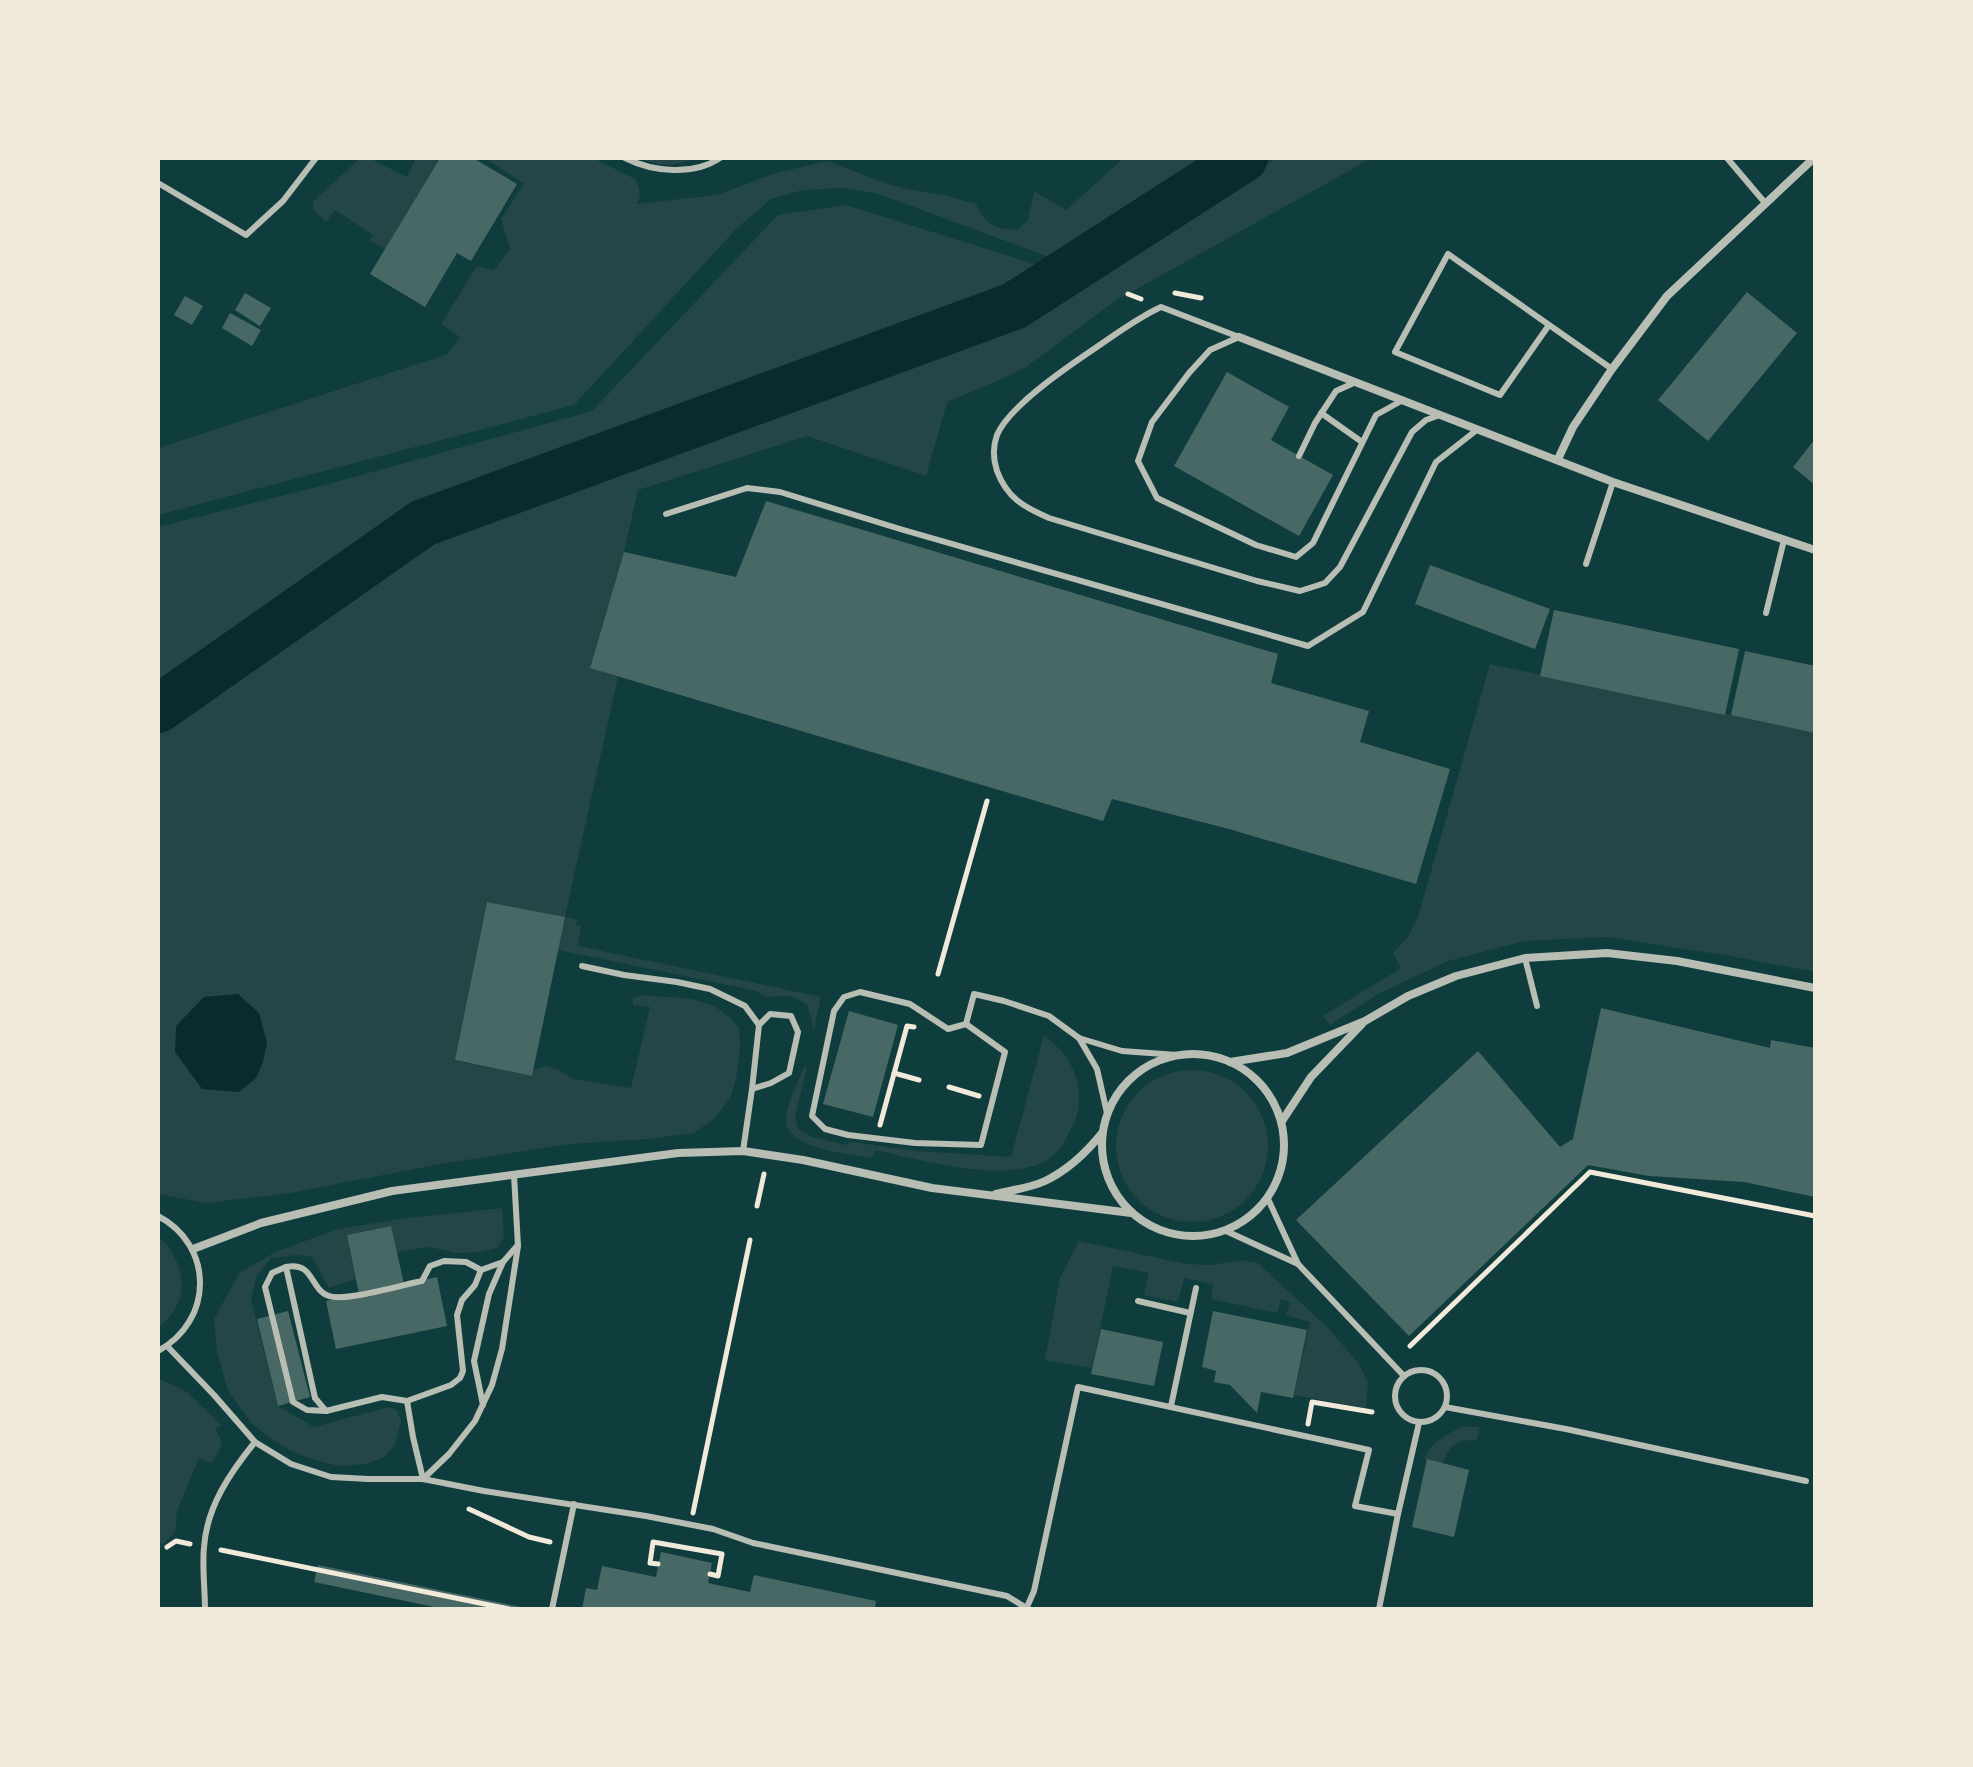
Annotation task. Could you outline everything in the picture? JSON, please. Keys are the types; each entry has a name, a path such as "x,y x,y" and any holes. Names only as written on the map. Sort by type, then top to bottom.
{"street":[{"path":"1558,459 1573,427 1667,296 1814,158"},
{"path":"1239,337 1613,482 1815,550"},
{"path":"1230,1062 1287,1053 1365,1021 1408,996 1455,976 1525,958 1607,953 1677,961 1815,988"},
{"path":"1282,1121 1311,1077 1365,1021"},
{"path":"1204,1054 1230,1062 1253,1076 1271,1096 1282,1121 1283,1161 1268,1199 1249,1218 1226,1231 1201,1237 1175,1235 1151,1226 1131,1213 1116,1195 1106,1173 1102,1153 1102,1133 1116,1095 1129,1080 1151,1064 1177,1055 1204,1054"},
{"path":"991,1195 1043,1182 1072,1165 1102,1133"},
{"path":"193,1249 261,1223 392,1191 678,1153 743,1151 803,1160 932,1188 1131,1213"}],"lane":[{"path":"158,183 246,235 283,201 316,158"},
{"path":"625,158 674,172 713,163 720,158"},
{"path":"1727,158 1766,204"},
{"path":"1549,325 1500,395 1395,352 1448,254 1612,369"},
{"path":"1239,337 1161,307 1141,316 1017,407 997,434 993,460 1002,484 1023,507 1049,518 1257,581 1300,591 1325,583 1340,567 1412,432 1426,420 1441,415"},
{"path":"1239,337 1210,350 1189,373 1152,422 1138,461 1157,498 1256,545 1296,557 1313,543 1376,415 1403,400"},
{"path":"1299,456 1336,391 1356,382"},
{"path":"1321,413 1362,442"},
{"path":"666,514 747,488 780,492 1308,646 1363,612 1436,462 1478,429"},
{"path":"1586,564 1613,482"},
{"path":"1766,613 1784,540"},
{"path":"1525,958 1537,1006"},
{"path":"582,966 710,989 745,1006 759,1025"},
{"path":"860,992 910,1004 948,1029 966,1024 1005,1052 981,1145 915,1143 848,1135 825,1129 812,1116 834,1011 844,997 860,992"},
{"path":"966,1024 974,994 1049,1016 1079,1038 1122,1051 1177,1055"},
{"path":"743,1151 759,1025 770,1014 791,1016 798,1032 789,1073 752,1089"},
{"path":"1079,1038 1097,1069 1107,1113"},
{"path":"423,1479 449,1454 475,1421 492,1385 502,1349 518,1246 514,1175"},
{"path":"1268,1199 1298,1264 1404,1376"},
{"path":"158,1216 181,1232 193,1249 200,1277 199,1297 193,1316 182,1333 158,1351"},
{"path":"1226,1231 1298,1264"},
{"path":"483,1405 474,1361 489,1294 503,1262 518,1246"},
{"path":"481,1270 475,1285 462,1300 457,1315 463,1371 451,1385 407,1401 382,1397 326,1411 307,1410 293,1402 265,1287 272,1273 294,1266 304,1269 328,1296 344,1297 422,1281 430,1266 444,1261 466,1262 481,1270 503,1262"},
{"path":"286,1267 315,1398 326,1411"},
{"path":"1171,1406 1196,1288"},
{"path":"1138,1301 1190,1313"},
{"path":"167,1346 255,1442 291,1464 331,1477 423,1479 691,1524 753,1543 1007,1596 1027,1608 1034,1591 1078,1387 1369,1450 1355,1506 1398,1514"},
{"path":"1420,1370 1429,1371 1443,1382 1448,1399 1435,1419 1419,1423 1410,1421 1397,1409 1395,1391 1404,1376 1420,1370"},
{"path":"407,1401 423,1479"},
{"path":"1445,1407 1566,1429 1806,1481"},
{"path":"1379,1609 1419,1423"},
{"path":"205,1609 204,1547 208,1522 215,1501 231,1473 255,1442"},
{"path":"552,1609 574,1504"}],"path":[{"path":"938,974 987,801"},
{"path":"877,1138 907,1026"},
{"path":"894,1073 919,1080"},
{"path":"949,1087 993,1100"},
{"path":"1410,1346 1590,1172 1815,1216"},
{"path":"757,1206 764,1174"},
{"path":"686,1548 750,1240"},
{"path":"1305,1436 1312,1402 1372,1412"},
{"path":"469,1509 529,1537 550,1542"},
{"path":"167,1547 176,1541 190,1544"},
{"path":"658,1564 650,1563 653,1542 722,1554 718,1576 710,1574"},
{"path":"221,1550 509,1609"}],"shaded area":[{"path":"360,158 369,158 407,177 416,158 440,158 385,249 370,241 373,235 335,210 326,222 313,209 313,202"},
{"path":"485,158 593,158 635,179 640,198 636,204 717,195 776,173 827,161 891,185 976,204 983,217 992,224 1017,230 1028,220 1034,191 1066,210 1124,158 1228,158 1063,262 876,193 842,188 803,190 771,199 738,227 574,405 158,515 158,448 448,354 460,337 441,324 477,266 494,270 510,249 501,219 524,184"},
{"path":"641,158 698,158 670,165"},
{"path":"1276,158 1369,158 1115,301 1026,367 947,402 926,476 807,436 638,490 624,552 590,667 618,677 565,917 577,920 576,925 581,926 578,946 821,997 814,1030 807,1004 791,996 766,997 757,991 558,950 564,917 487,902 455,1061 532,1076 534,1070 545,1066 573,1079 631,1088 650,1007 633,1005 633,998 641,995 692,999 716,1007 739,1028 737,1073 731,1097 714,1119 694,1133 570,1144 440,1164 291,1193 206,1203 158,1194 158,527 329,484 592,411 778,215 846,205 1084,282"},
{"path":"1490,664 1815,733 1815,972 1607,937 1524,941 1448,961 1378,994 1330,1025 1323,1016 1401,968 1393,953 1408,937 1418,917"},
{"path":"238,994 259,1013 267,1043 263,1062 256,1078 239,1092 202,1089 175,1052 176,1026 204,997"},
{"path":"1044,1035 1059,1049 1075,1073 1079,1102 1075,1120 1063,1144 1042,1163 996,1171 943,1165 875,1150 872,1158 811,1145 792,1134 787,1126 789,1104 804,1067 807,1068 795,1116 798,1129 812,1137 846,1145 851,1142 918,1151 1011,1157"},
{"path":"1192,1070 1221,1076 1246,1092 1262,1117 1268,1146 1262,1175 1246,1200 1221,1216 1192,1222 1163,1216 1138,1200 1122,1175 1116,1146 1122,1117 1138,1092 1163,1076"},
{"path":"502,1208 504,1237 497,1248 458,1253 429,1247 396,1252 390,1226 347,1235 356,1279 329,1288 312,1257 297,1255 271,1258 256,1277 251,1300 278,1406 314,1427 389,1407 397,1410 401,1421 395,1444 385,1457 366,1464 338,1466 291,1451 251,1423 228,1391 217,1351 214,1319 240,1272 278,1251 338,1229"},
{"path":"158,1236 175,1257 182,1282 177,1306 158,1327"},
{"path":"1079,1241 1186,1264 1211,1265 1242,1260 1258,1263 1329,1329 1359,1364 1368,1382 1366,1408 1294,1395 1310,1322 1286,1315 1290,1302 1281,1299 1277,1313 1211,1299 1213,1284 1184,1278 1178,1302 1144,1295 1149,1273 1113,1266 1092,1368 1045,1360 1060,1278"},
{"path":"158,1378 187,1392 221,1425 215,1429 221,1447 212,1463 199,1458 177,1511 175,1532 161,1547 158,1527"},
{"path":"1461,1427 1480,1427 1477,1440 1455,1444 1443,1463 1424,1459 1435,1444"}],"building":[{"path":"440,158 473,158 517,184 471,261 457,253 425,307 370,274"},
{"path":"1747,292 1797,333 1708,441 1658,400"},
{"path":"245,293 271,308 260,326 235,310"},
{"path":"185,296 203,306 192,325 174,315"},
{"path":"230,313 261,330 252,346 222,328"},
{"path":"1227,372 1289,407 1271,440 1333,475 1299,536 1174,466"},
{"path":"1815,439 1815,485 1793,467"},
{"path":"766,501 1278,654 1271,683 1369,711 1360,742 1450,769 1416,884 1229,829 1112,799 1103,821 590,668 624,552 736,577"},
{"path":"1430,565 1550,609 1535,649 1415,604"},
{"path":"1554,610 1739,649 1725,715 1540,676"},
{"path":"1745,651 1815,666 1815,733 1731,715"},
{"path":"487,902 565,917 532,1076 455,1060"},
{"path":"1601,1008 1770,1048 1771,1040 1815,1048 1815,1197 1744,1182 1649,1176 1588,1165 1409,1336 1296,1220 1478,1051 1560,1147 1573,1139"},
{"path":"849,1011 898,1025 873,1117 823,1104"},
{"path":"391,1226 404,1284 437,1277 447,1326 336,1349 326,1301 359,1294 347,1235"},
{"path":"288,1311 310,1397 278,1406 257,1319"},
{"path":"1213,1311 1307,1330 1293,1398 1261,1392 1257,1413 1230,1385 1214,1382 1216,1371 1202,1367"},
{"path":"1101,1329 1163,1342 1154,1386 1091,1374"},
{"path":"1427,1459 1469,1470 1454,1537 1412,1527"},
{"path":"661,1552 712,1563 708,1583 750,1592 754,1575 876,1601 875,1609 582,1609 586,1588 597,1590 602,1566 656,1577"},
{"path":"318,1565 526,1609 444,1609 314,1582"}],"waterway":[{"path":"158,709 423,523 1014,306 1244,158"}]}
